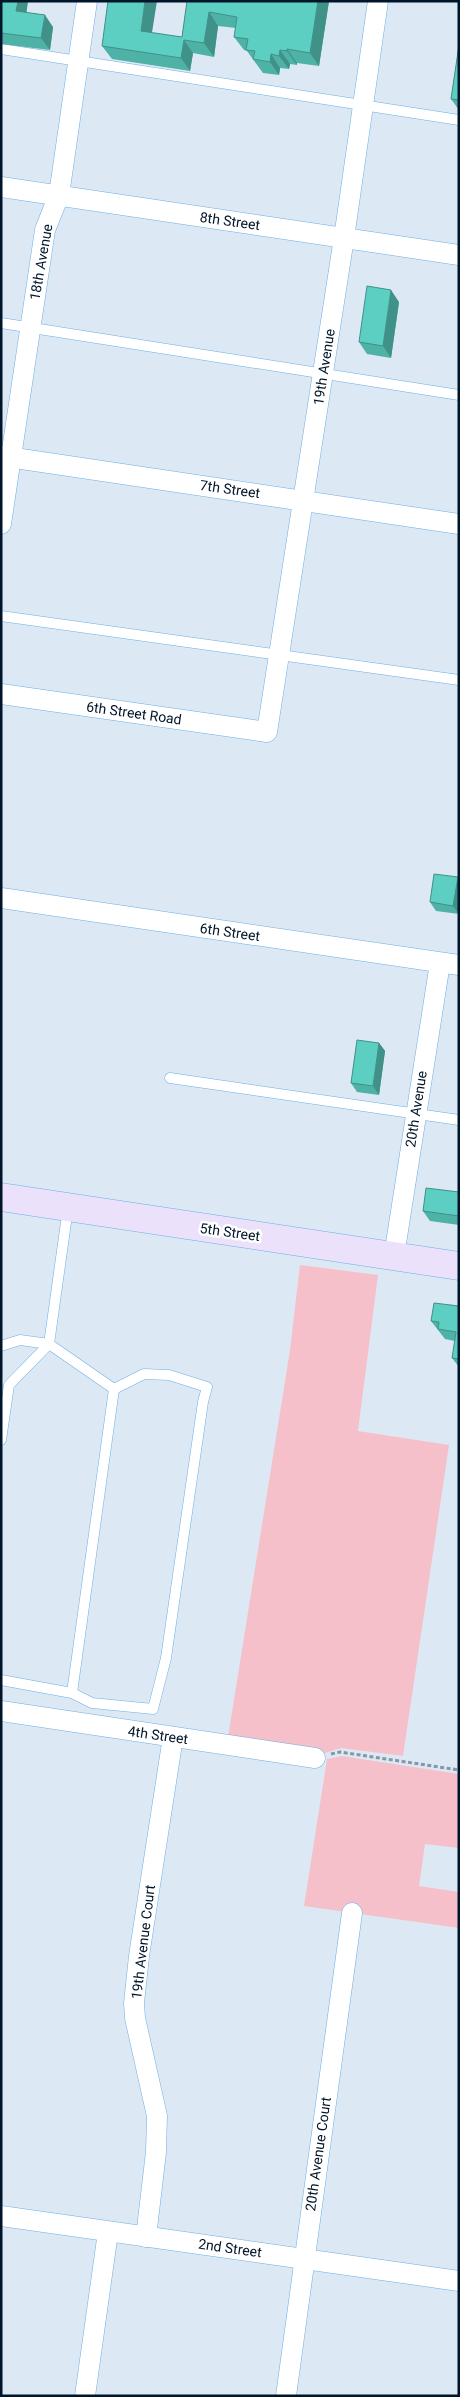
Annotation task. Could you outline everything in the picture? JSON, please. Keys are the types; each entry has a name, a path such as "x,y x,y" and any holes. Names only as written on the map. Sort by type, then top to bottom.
{"main road":[{"name":"5th Street","path":"1,1197 459,1266"}],"street":[{"name":"18th Avenue","path":"1,524 6,456 30,327 45,230 59,196 87,1"},
{"name":"19th Avenue","path":"267,732 344,238 378,1"},
{"name":"8th Street","path":"1,187 459,255"},
{"name":"7th Street","path":"6,456 459,524"},
{"name":"6th Street Road","path":"1,694 267,732"},
{"name":"6th Street","path":"1,898 449,964"},
{"name":"20th Avenue","path":"394,1256 415,1114 449,964"},
{"name":"4th Street","path":"1,1712 315,1758"},
{"name":"19th Avenue Court","path":"146,2237 156,2152 157,2116 135,2018 134,2004 140,1946 173,1737"},
{"name":"20th Avenue Court","path":"286,2396 352,1913"},
{"name":"2nd Street","path":"1,2216 459,2281"},
{"path":"85,2396 108,2232"}],"lane":[{"path":"1,49 459,120"},
{"path":"1,323 323,372 459,395"},
{"path":"1,616 459,680"},
{"path":"170,1078 459,1120"},
{"path":"1,1440 9,1385 49,1344 68,1208"},
{"path":"1,1346 20,1340 49,1344 114,1389"},
{"path":"1,1680 72,1693 92,1703 153,1709 166,1658 203,1402 208,1387 169,1376 144,1374 114,1389"},
{"path":"72,1693 114,1389"}],"path":[{"path":"315,1758 340,1752 459,1770"}],"shaded area":[{"path":"300,1265 378,1275 358,1431 449,1445 403,1756 341,1748 325,1753 228,1737 290,1350"},
{"path":"342,1756 459,1774 459,1848 425,1844 419,1886 459,1892 459,1928 304,1906 327,1759"}],"building":[{"path":"1,1 18,1 16,11 45,15 41,38 1,33"},
{"path":"108,1 145,1 141,31 182,37 187,1 318,1 310,53 287,49 287,51 280,50 279,56 271,54 270,62 253,59 255,51 246,50 248,39 234,37 237,17 209,12 204,43 184,40 181,58 102,46"},
{"path":"459,45 459,100 451,99"},
{"path":"367,286 391,290 383,346 359,342"},
{"path":"434,874 458,877 453,906 430,902"},
{"path":"357,1040 379,1043 373,1086 351,1083"},
{"path":"426,1188 459,1192 459,1216 423,1211"},
{"path":"434,1303 459,1306 459,1359 452,1358 456,1332 438,1329 439,1322 431,1321"}]}
